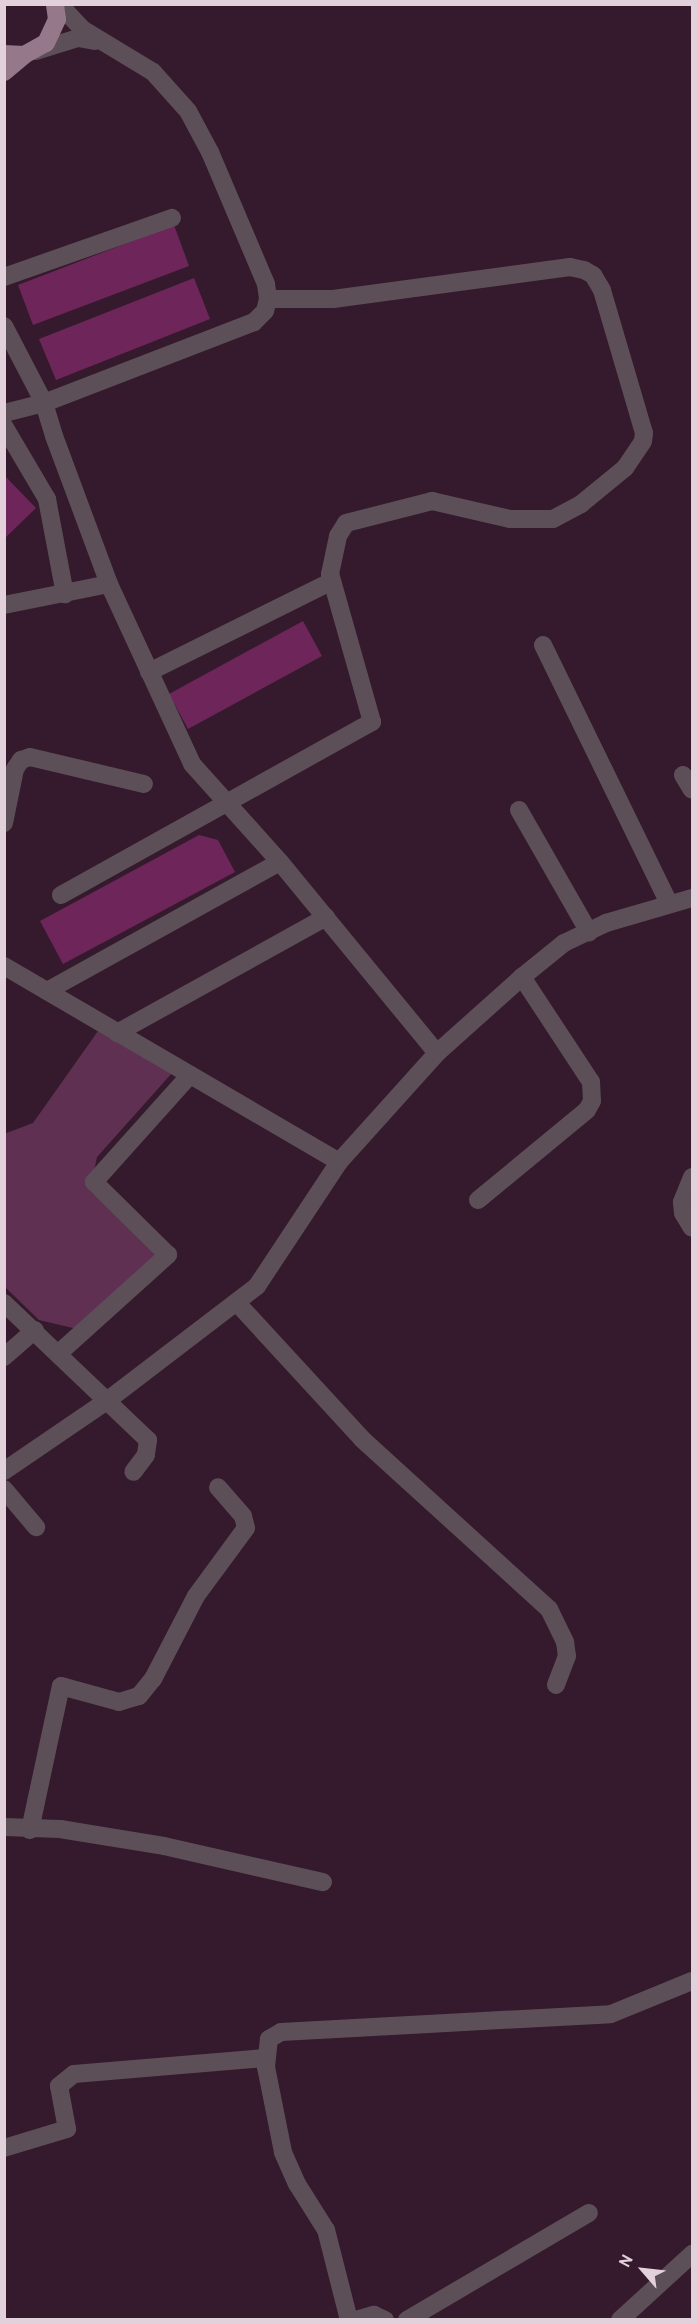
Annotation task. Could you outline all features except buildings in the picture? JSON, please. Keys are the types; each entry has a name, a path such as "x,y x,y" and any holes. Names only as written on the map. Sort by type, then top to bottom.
{"main road":[{"path":"4,72 53,32 57,4"},
{"path":"4,54 30,53"}],"street":[{"path":"4,414 44,403 254,322 265,311 268,299 266,284 224,185 188,111 153,72 127,54 82,29 57,4"},
{"path":"30,53 78,38 100,41"},
{"path":"4,277 172,218"},
{"path":"62,895 372,722 332,581 338,536 346,523 432,501 510,519 553,519 581,504 625,468 644,433 602,290 593,275 584,270 570,267 333,299 268,299"},
{"path":"4,326 44,403 109,584 192,764 280,862 437,1053"},
{"path":"4,426 47,499 65,594"},
{"path":"149,672 332,581"},
{"path":"4,605 109,584"},
{"path":"543,645 669,903"},
{"path":"4,823 15,769 21,760 30,757 144,784"},
{"path":"519,810 589,932"},
{"path":"47,991 280,862"},
{"path":"4,1471 108,1400 238,1304 257,1286 339,1162 437,1053 522,977 564,944 589,932 669,903 693,898"},
{"path":"117,1033 326,917"},
{"path":"4,966 339,1162"},
{"path":"478,1200 587,1110 592,1101 591,1082 522,977"},
{"path":"59,1353 168,1255 94,1182 190,1076"},
{"path":"693,1177 682,1202 683,1213 693,1228"},
{"path":"4,1303 35,1330 148,1440 146,1455 133,1472"},
{"path":"238,1304 362,1439 549,1609 566,1649 556,1685"},
{"path":"4,1357 35,1330"},
{"path":"30,1830 61,1686 119,1702 139,1696 153,1679 196,1596 246,1528 243,1516 218,1487"},
{"path":"4,1489 36,1527"},
{"path":"4,1827 30,1830 60,1829 164,1845 323,1882"},
{"path":"349,2319 326,2230 297,2184 283,2152 266,2058 269,2040 281,2032 611,2014 693,1981"},
{"path":"4,2148 67,2129 58,2086 63,2079 74,2074 266,2058"},
{"path":"407,2319 589,2213"},
{"path":"620,2319 693,2254"},
{"path":"356,2319 374,2314 385,2319"}],"shaded area":[{"path":"98,1031 172,1073 97,1157 90,1191 159,1252 77,1329 39,1320 5,1287 4,1134 33,1123"}]}
